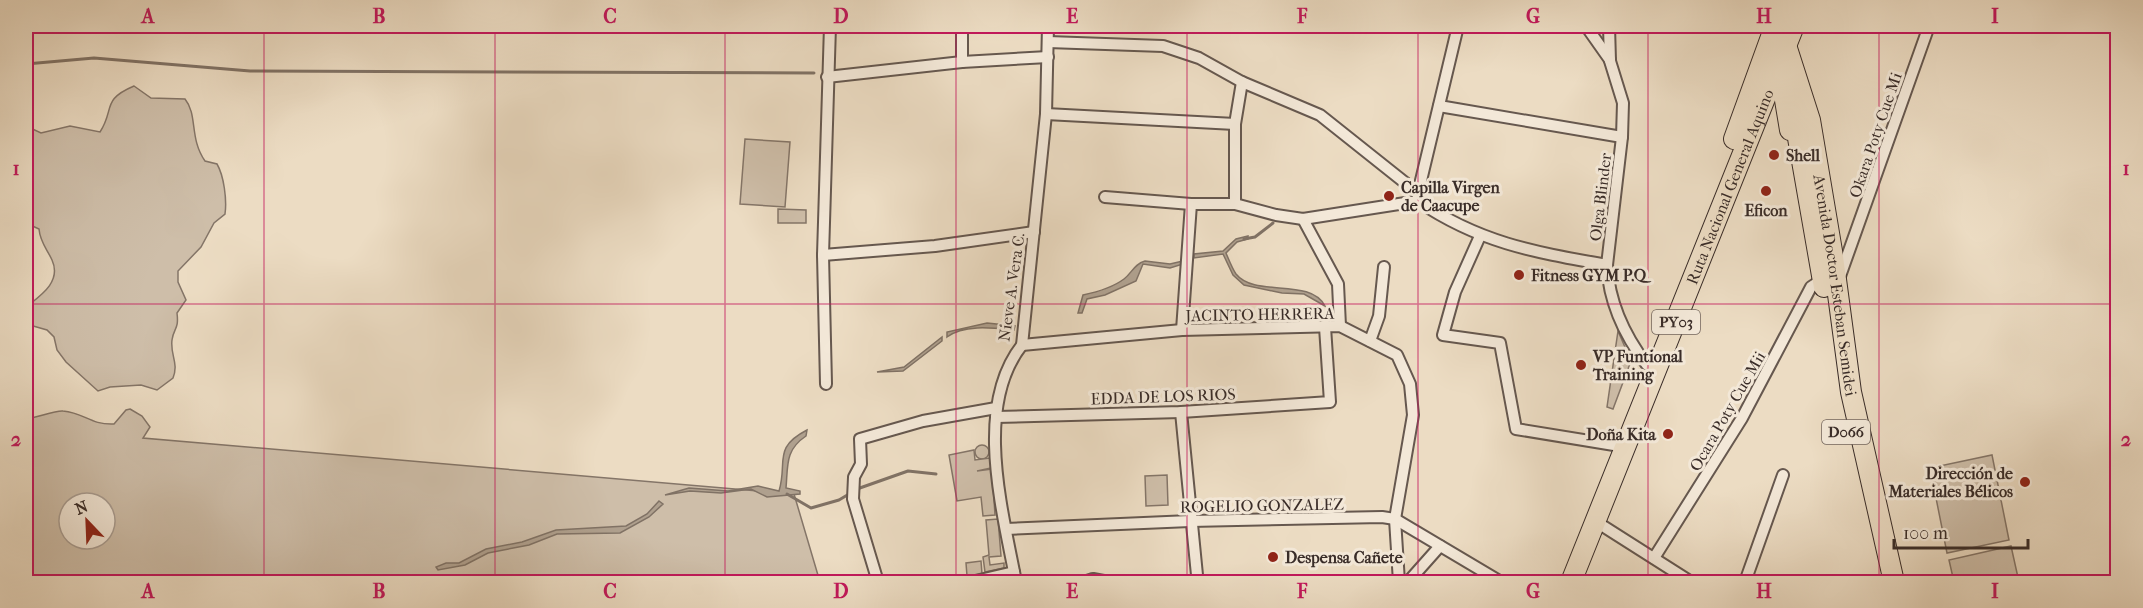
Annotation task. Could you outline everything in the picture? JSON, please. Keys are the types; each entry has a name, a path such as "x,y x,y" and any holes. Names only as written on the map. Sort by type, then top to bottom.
{"highway":[{"name":"Ruta Nacional General Aquino","path":"1559,582 1683,277 1774,40 1794,26"},
{"path":"1797,116 1802,26"},
{"name":"Ruta Nacional General Aquino","path":"1571,582 1757,118 1774,40"},
{"name":"D066","path":"1774,40 1797,116 1812,246 1829,284"},
{"path":"1757,118 1771,102 1779,102 1797,116"},
{"name":"Avenida Doctor Esteban Semidei","path":"1829,284 1842,412 1882,582"},
{"name":"Avenida Doctor Esteban Semidei","path":"1829,284 1894,582"}],"street":[{"path":"826,384 823,255 830,26"},
{"path":"962,26 962,62"},
{"name":"Nieve A. Vera C.","path":"1015,577 997,474 996,412 1010,360 1022,345 1047,114 1048,26"},
{"path":"1418,197 1458,26"},
{"path":"1586,26 1610,60"},
{"name":"Olga Blinder","path":"1609,26 1610,60 1623,103 1622,137 1607,265 1608,283 1618,318 1647,365"},
{"name":"Okara Poty Cue Mi","path":"1829,284 1929,26"},
{"path":"1048,42 1163,46 1180,50 1242,82 1320,115 1418,197 1480,236 1523,249 1607,265"},
{"path":"827,77 962,62 1048,57"},
{"path":"1235,204 1235,124 1242,82"},
{"path":"1439,106 1622,137"},
{"path":"1047,114 1235,124"},
{"path":"1105,197 1191,204 1235,204 1275,216 1302,219 1418,197"},
{"path":"1182,330 1191,204"},
{"path":"1302,219 1338,284 1340,326"},
{"path":"823,255 935,246 1034,232"},
{"path":"1480,236 1455,292 1443,335 1500,343 1516,429 1614,445"},
{"path":"1370,341 1379,316 1384,267"},
{"name":"Ocara Poty Cue Mii","path":"1653,558 1742,418 1811,287 1829,284"},
{"name":"JACINTO HERRERA","path":"1022,345 1182,330 1340,326 1397,355 1410,384 1413,400 1413,415 1395,519 1399,582"},
{"name":"EDDA DE LOS RIOS","path":"878,582 853,499 854,477 861,464 860,439 923,421 996,412 1182,412 1330,402 1325,327"},
{"path":"1182,412 1190,521 1197,575"},
{"path":"1745,582 1783,475"},
{"name":"ROGELIO GONZALEZ","path":"1006,530 1190,521 1382,517 1395,519 1501,582"},
{"path":"1595,521 1691,582"},
{"path":"1408,582 1440,546"},
{"path":"971,582 1015,577"},
{"path":"1084,582 1093,579 1109,582"}],"shaded area":[{"path":"1058,26 1157,26 1157,33 1058,30"},
{"path":"134,86 151,98 185,99 191,112 200,152 205,161 217,164 223,181 226,208 225,214 214,223 201,247 178,271 178,282 186,300 177,313 177,326 172,340 175,368 173,378 157,390 141,385 110,387 98,391 66,362 57,350 54,337 47,330 26,324 26,307 48,288 52,282 54,268 42,242 39,229 26,223 26,126 41,133 70,126 100,132 113,101"},
{"path":"745,139 790,142 785,207 740,204"},
{"path":"778,209 806,210 806,223 778,223"},
{"path":"1248,236 1248,239 1237,242 1226,253 1236,274 1256,285 1307,292 1318,297 1325,306 1304,294 1282,293 1244,285 1233,275 1223,254 1194,258 1194,254 1223,251 1236,239"},
{"path":"1145,261 1170,264 1183,261 1183,264 1170,268 1143,264 1136,281 1105,295 1087,299 1082,313 1078,313 1083,295 1114,285 1127,277 1138,264"},
{"path":"987,323 1015,326 1014,330 988,328 962,330 947,337 947,332"},
{"path":"1618,331 1631,361 1613,409 1607,407"},
{"path":"942,337 942,341 903,371 877,372 904,367"},
{"path":"130,409 142,416 150,427 143,438 794,494 820,582 26,582 26,419 63,411 99,423 114,424 126,410"},
{"path":"807,430 806,436 794,447 788,465 786,488 800,491 800,494 767,497 751,489 721,493 690,491 665,495 689,488 728,491 758,486 779,491 785,450 789,443"},
{"path":"982,445 987,447 989,452 987,457 982,459 977,457 975,452 977,447"},
{"path":"974,450 975,460 990,458 991,468 977,471 992,469 995,515 983,516 981,497 957,501 949,455"},
{"path":"1992,455 2009,540 1947,553 1930,468"},
{"path":"1167,475 1168,505 1146,506 1145,476"},
{"path":"659,501 663,504 649,517 620,533 557,534 529,545 488,553 465,565 438,570 436,567 446,563 459,563 486,549 522,542 556,530 626,526 647,514"},
{"path":"998,519 1001,556 989,557 990,565 1004,563 1004,568 985,572 983,557 989,555 986,520"},
{"path":"2011,546 2019,582 1954,582 1949,560"},
{"path":"981,561 982,574 967,576 966,563"}],"waterway":[{"path":"26,64 94,58 250,71 814,73"},
{"path":"1244,239 1255,237 1273,223"},
{"path":"857,489 908,471 936,474"},
{"path":"787,494 811,508 839,500 849,494"}],"place":[{"name":"Shell","path":"1774,155"},
{"name":"Eficon","path":"1766,191"},
{"name":"Capilla Virgen de Caacupe","path":"1389,196"},
{"name":"Fitness GYM P.Q","path":"1519,275"},
{"name":"VP Funtional Training","path":"1581,365"},
{"name":"Doña Kita","path":"1668,434"},
{"name":"Dirección de Materiales Bélicos","path":"2025,482"},
{"name":"Despensa Cañete","path":"1273,557"}]}
